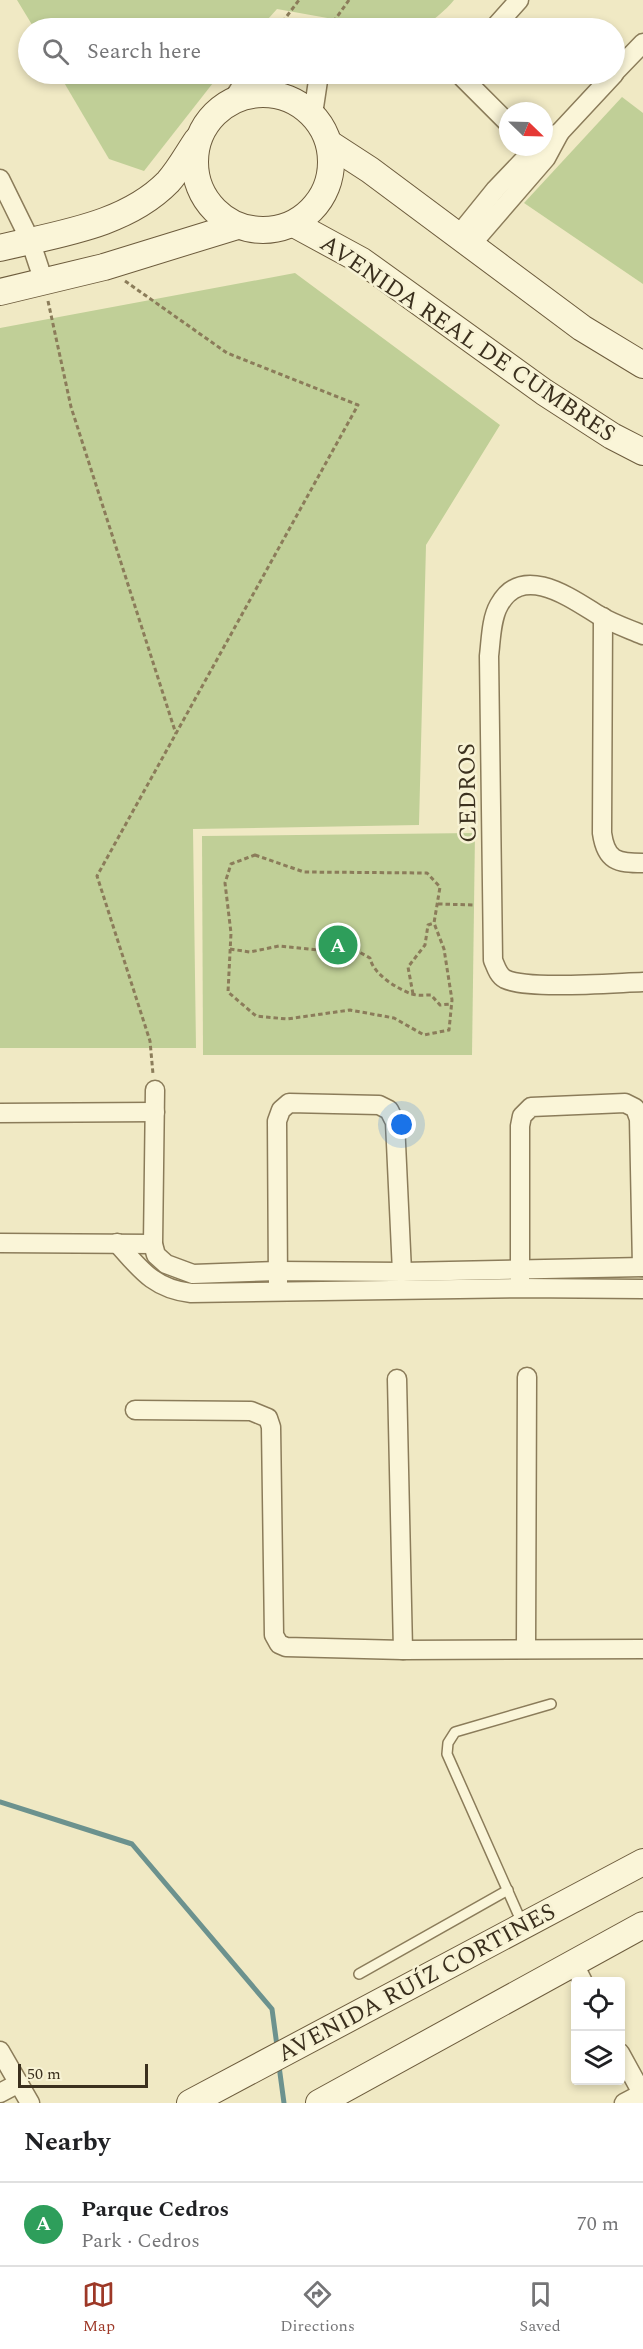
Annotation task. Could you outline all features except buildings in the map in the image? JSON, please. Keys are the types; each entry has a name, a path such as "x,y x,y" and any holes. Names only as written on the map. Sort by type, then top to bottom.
{"street":[{"path":"503,18 519,0"},
{"path":"625,62 643,43"},
{"path":"232,101 243,84"},
{"path":"313,114 318,84"},
{"path":"469,84 499,114"},
{"path":"553,137 604,84"},
{"path":"0,248 87,226 115,217 141,203 168,182 212,116 232,101 253,94 275,94 296,101 313,114 330,144 332,168 326,191 313,210 294,224 266,231 237,226 215,212 200,190 194,164 199,137"},
{"path":"330,144 370,170 463,242 582,328 643,365"},
{"path":"463,242 532,156"},
{"path":"0,179 30,240 44,282"},
{"name":"AVENIDA REAL DE CUMBRES","path":"294,224 362,261 544,392 612,436 643,452"},
{"path":"0,292 104,267 237,226"},
{"name":"CEDROS","path":"603,617 562,593 533,585 520,586 507,595 498,606 489,656 493,960 502,978 527,984 643,982"},
{"path":"643,635 603,617 602,832 604,847 611,857 622,863 643,863"},
{"path":"155,1090 153,1244 156,1255 166,1264 193,1274 278,1270 402,1272 520,1270 642,1267 639,1119 635,1108 625,1103 531,1107 522,1116 520,1126 520,1270 520,1288"},
{"path":"278,1291 278,1121 281,1110 289,1103 379,1105 389,1110 395,1122 402,1272"},
{"path":"0,1113 155,1112"},
{"path":"0,1243 153,1244"},
{"path":"117,1243 156,1283 174,1291 191,1293 520,1288 643,1289"},
{"path":"526,1649 527,1377"},
{"path":"397,1379 403,1650"},
{"path":"135,1410 251,1411 268,1418 271,1427 274,1635 279,1644 286,1647 403,1650 643,1649"},
{"name":"AVENIDA RUÍZ CORTINES","path":"190,2103 643,1862"},
{"path":"319,2103 578,1972 643,1925"},
{"path":"0,2051 30,2103"},
{"path":"624,2103 643,2094 625,2060"},
{"path":"214,2103 243,2075"},
{"path":"0,2093 19,2083"}],"lane":[{"path":"523,1926 447,1754 448,1743 454,1732 551,1704"},
{"path":"359,1974 508,1890"}],"path":[{"path":"286,18 299,0"},
{"path":"336,18 349,0"},
{"path":"104,267 227,353 358,405 97,876 150,1041 155,1090"},
{"path":"44,282 71,407 176,734"},
{"path":"255,855 304,872 427,873 440,887 434,923 444,949 451,1004 449,1030 424,1035 394,1018 350,1010 287,1019 256,1016 228,992 231,933 225,883 231,864 255,855"},
{"path":"438,904 492,905"},
{"path":"414,995 408,967 425,945 428,925 434,923"},
{"path":"230,949 250,952 279,946 318,950 343,943 370,958 371,965 391,983 414,995 431,995 440,1005 451,1004"}],"green space":[{"path":"17,0 454,0 434,18 327,18 277,9 269,18 28,18"},
{"path":"65,84 212,84 144,171 109,159"},
{"path":"622,97 643,113 643,284 524,203"},
{"path":"295,273 500,425 426,545 419,825 193,829 196,1048 0,1048 0,328"},
{"path":"475,833 472,1055 203,1055 202,836"}],"waterway":[{"path":"0,1802 132,1844 272,2009 277,2046"},
{"path":"279,2066 284,2103"}],"place":[{"name":"Parque Cedros","path":"338,945"}]}
